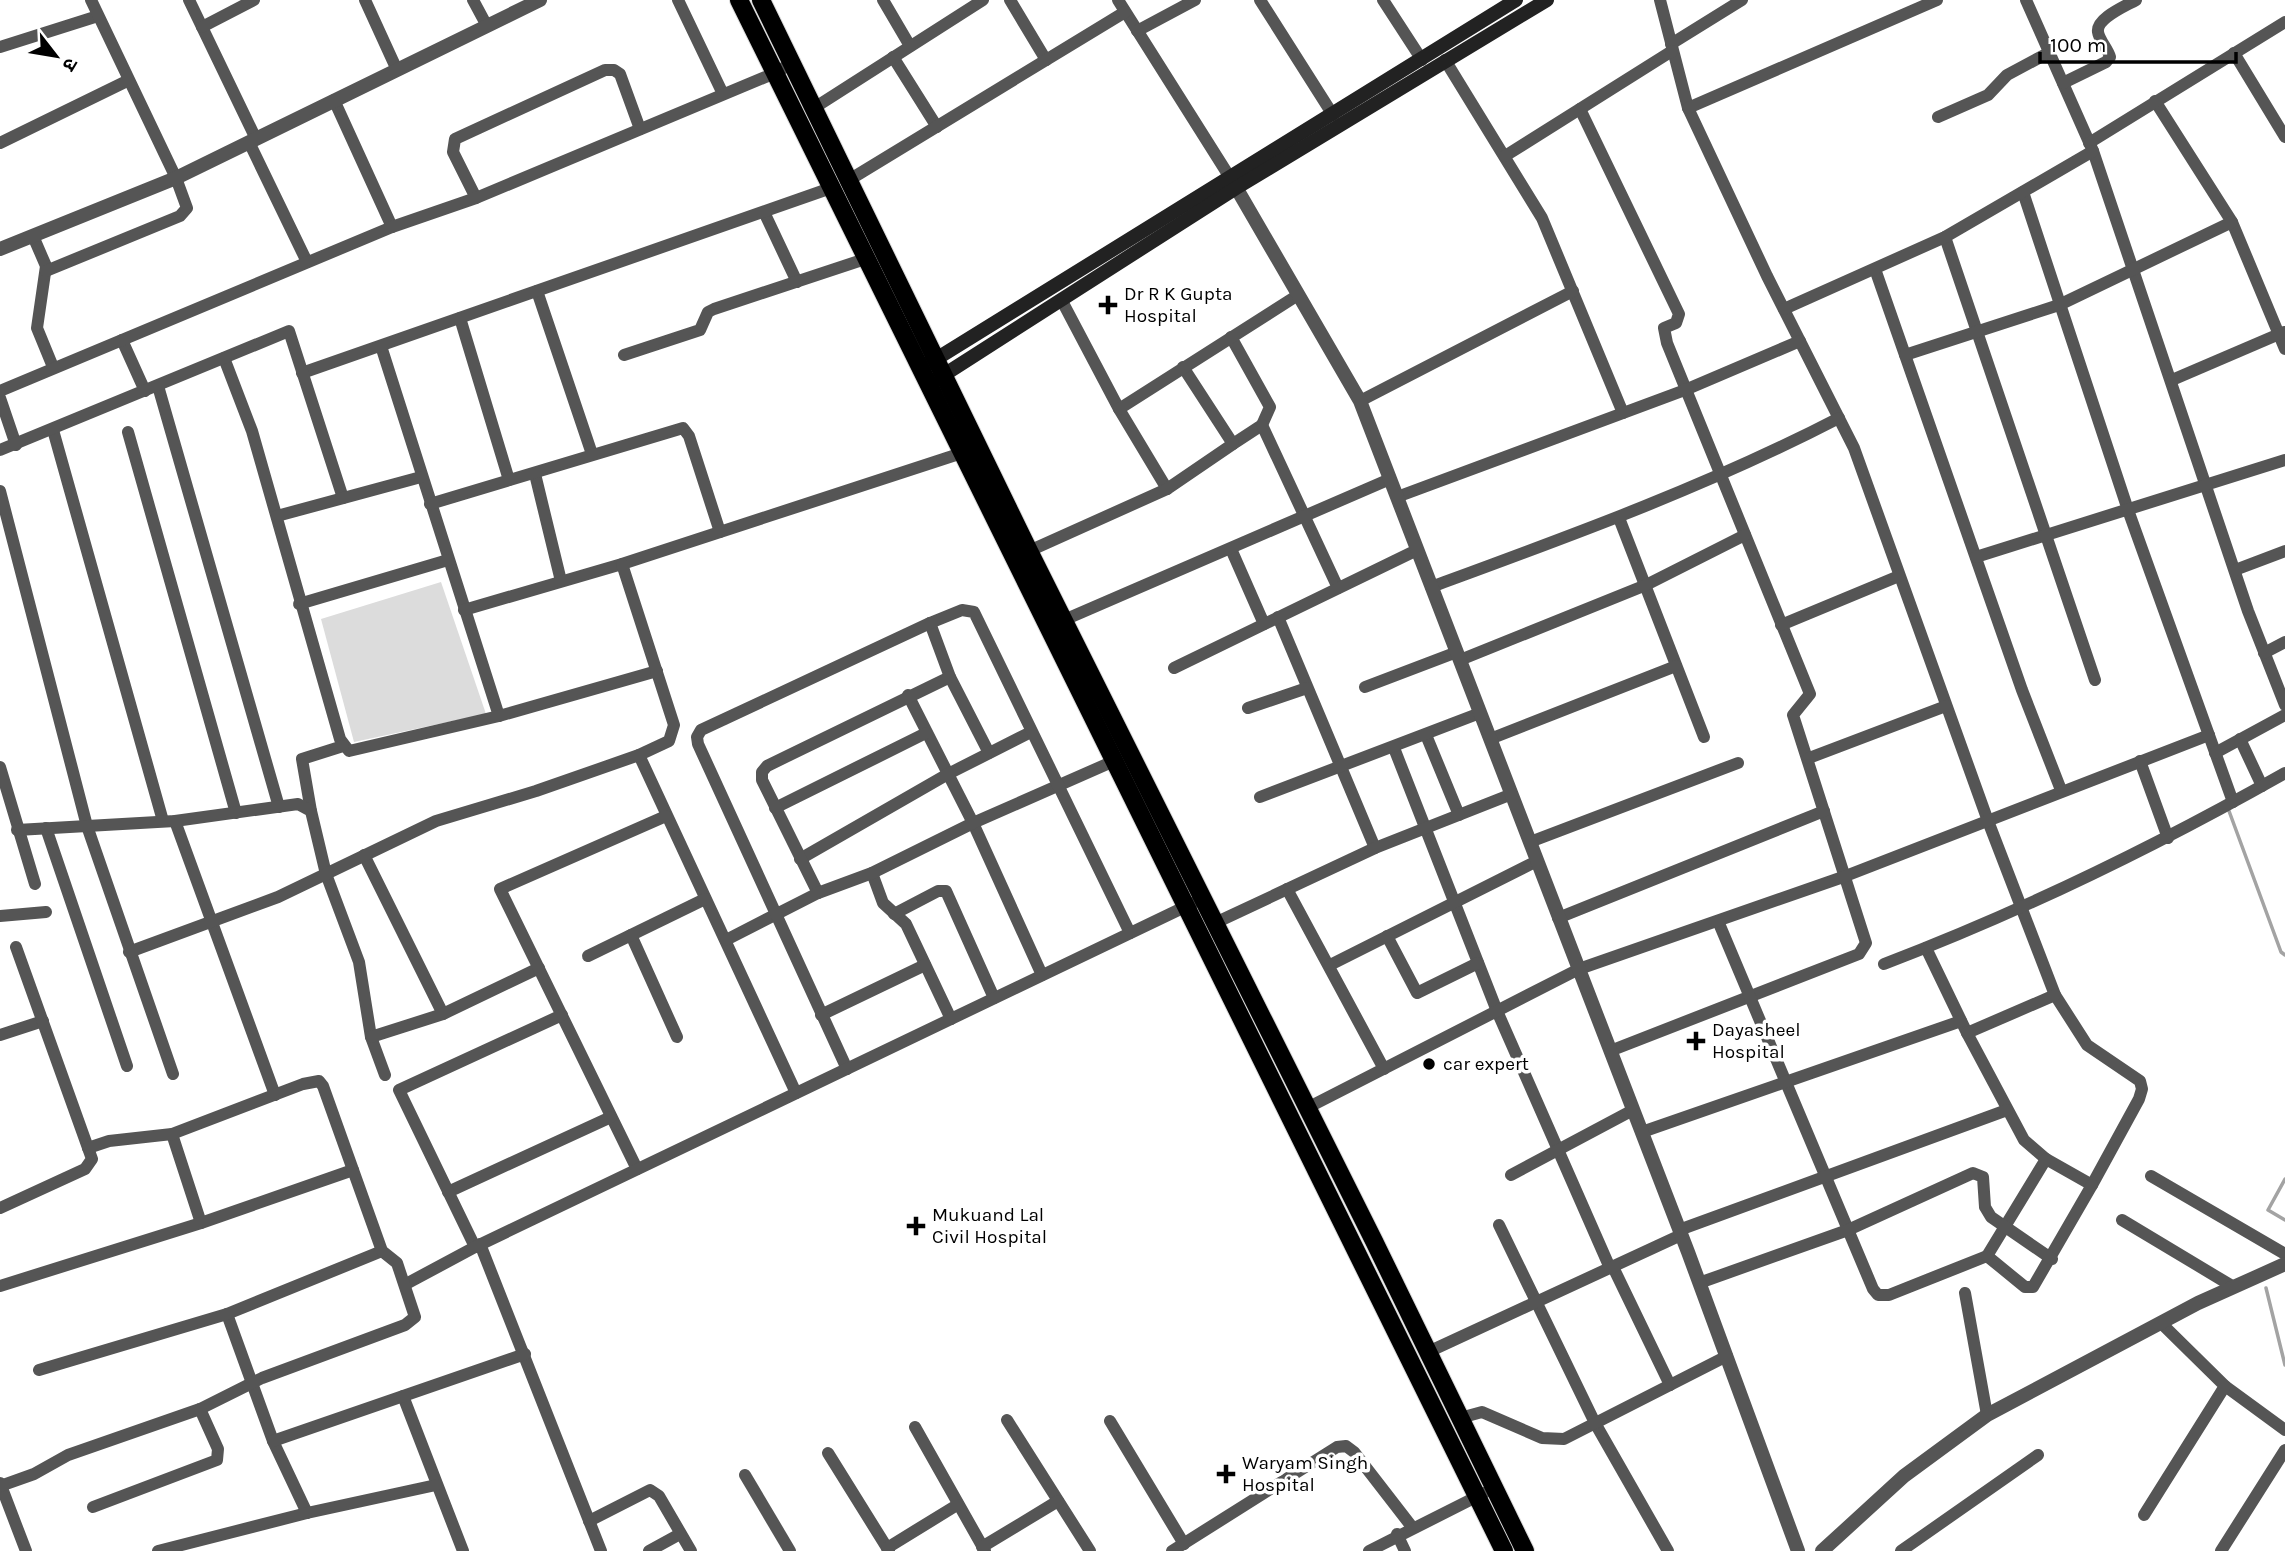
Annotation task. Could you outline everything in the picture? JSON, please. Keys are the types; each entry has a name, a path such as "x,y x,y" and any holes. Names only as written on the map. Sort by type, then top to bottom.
{"main road":[{"path":"739,0 865,259 933,372"},
{"path":"761,0 849,180 933,372 1114,761 1504,1551"},
{"path":"933,372 1516,0"},
{"path":"933,372 1062,301 1232,182 1547,0"},
{"path":"971,450 1029,551 1064,620 1525,1551"}],"street":[{"path":"46,271 180,216 187,208 176,178 127,81 91,0"},
{"path":"189,0 307,262"},
{"path":"202,27 254,0"},
{"path":"365,0 397,70"},
{"path":"473,0 486,26"},
{"path":"0,249 176,178 540,0"},
{"path":"678,0 723,94"},
{"path":"883,0 910,46"},
{"path":"814,108 983,0"},
{"path":"1010,0 1046,60"},
{"path":"1118,0 1232,182 1360,401 1642,1132 1798,1551"},
{"path":"1137,31 1195,0"},
{"path":"1260,0 1333,115"},
{"path":"1383,0 1422,60"},
{"path":"1660,0 1688,107 1854,448 1987,821 2055,995 2080,1037 2132,1073 2143,1089 2116,1145 2036,1284 2029,1289 1987,1256"},
{"path":"1505,156 1742,0"},
{"path":"1688,107 1937,0"},
{"path":"2026,0 2091,147 2136,270 2235,570 2285,705"},
{"path":"2063,83 2106,62 2110,57 2098,33 2099,27 2102,21 2136,0"},
{"path":"849,180 1125,12"},
{"path":"0,47 98,16"},
{"path":"1784,309 1945,237 2023,192 2155,101 2285,22"},
{"path":"1938,117 1988,95 2007,75 2050,52"},
{"path":"2234,53 2285,137"},
{"path":"893,57 937,127"},
{"path":"1445,60 1542,218 1623,413"},
{"path":"0,391 392,227 475,198 775,73 792,63"},
{"path":"475,198 453,152 456,139 605,70 614,69 620,74 639,129"},
{"path":"0,143 127,81"},
{"path":"334,100 392,227"},
{"path":"2155,101 2232,222 2282,333 2285,349"},
{"path":"1580,109 1679,314 1679,320 1664,332 1685,390 1810,694 1793,715 1809,758 1843,877 1866,943 1864,950 1752,998 1610,1051"},
{"path":"302,373 831,188"},
{"path":"2023,192 2128,510 2233,802"},
{"path":"764,212 797,282"},
{"path":"1905,355 2059,305 2232,222"},
{"path":"33,236 46,271 37,328 53,367"},
{"path":"1945,237 2095,680"},
{"path":"624,355 700,330 709,312 714,309 865,259"},
{"path":"1875,269 2061,790"},
{"path":"537,291 592,454"},
{"path":"1360,401 1573,291"},
{"path":"1119,409 1298,295"},
{"path":"1062,301 1119,409 1167,489"},
{"path":"460,318 509,480"},
{"path":"0,450 289,331 343,498"},
{"path":"2172,380 2282,333"},
{"path":"1029,551 1167,489 1262,425 1269,412 1268,399 1231,337"},
{"path":"122,340 145,391"},
{"path":"1397,496 1685,390 1800,341"},
{"path":"381,346 499,716"},
{"path":"224,358 252,431 299,604 343,746"},
{"path":"1183,367 1233,444"},
{"path":"158,386 279,807"},
{"path":"0,398 16,445"},
{"path":"1432,587 1619,518 1720,475 1839,418"},
{"path":"1262,425 1338,589"},
{"path":"430,503 683,428 690,436 720,532"},
{"path":"52,429 169,821 212,921 275,1095"},
{"path":"128,432 236,813"},
{"path":"464,610 622,564 971,450"},
{"path":"1976,557 2047,537 2285,460"},
{"path":"535,474 561,581"},
{"path":"277,516 421,477"},
{"path":"1064,620 1390,479"},
{"path":"0,491 87,826 173,1074"},
{"path":"1619,518 1704,737"},
{"path":"1365,687 1458,656 1646,585 1745,535"},
{"path":"1231,549 1264,624"},
{"path":"1174,668 1418,550"},
{"path":"2235,570 2285,551"},
{"path":"299,604 448,560"},
{"path":"129,952 278,897 436,821 536,791 639,755 669,741 675,730 622,564"},
{"path":"1782,625 1899,576"},
{"path":"847,1069 697,737 701,730 962,610 974,612 1130,933"},
{"path":"1278,617 1375,848"},
{"path":"930,624 950,677 989,753"},
{"path":"2264,653 2285,642"},
{"path":"1490,739 1676,666"},
{"path":"385,1075 371,1037 359,962 326,874 302,759 343,746 355,751 499,716 657,671"},
{"path":"817,893 762,780 762,772 766,766 950,677"},
{"path":"1248,708 1307,688"},
{"path":"908,695 973,823 1042,975"},
{"path":"1809,758 1946,706"},
{"path":"1260,797 1341,769 1480,713"},
{"path":"2215,753 2285,715"},
{"path":"800,859 948,774 1031,732"},
{"path":"775,808 926,733"},
{"path":"1426,735 1459,815"},
{"path":"1307,1108 1579,969 1843,877 2061,790 2209,735"},
{"path":"2240,739 2262,786"},
{"path":"1394,748 1423,829 1497,1011 1612,1267 1671,1385"},
{"path":"639,755 796,1093"},
{"path":"726,940 817,893 872,873 973,823 1114,761"},
{"path":"2140,761 2168,838"},
{"path":"1530,842 1738,763"},
{"path":"0,767 35,884"},
{"path":"1884,964 2022,907 2168,838 2285,773"},
{"path":"1215,923 1375,848 1511,794"},
{"path":"17,830 169,821 298,804 311,811"},
{"path":"1558,918 1824,811"},
{"path":"636,1169 500,888 666,816"},
{"path":"46,828 127,1066"},
{"path":"364,855 443,1014"},
{"path":"1330,965 1537,860"},
{"path":"872,873 883,904 906,923 951,1019"},
{"path":"1287,889 1384,1069"},
{"path":"894,914 938,891 946,891 994,998"},
{"path":"588,956 705,898"},
{"path":"406,1284 477,1245 1203,898"},
{"path":"0,916 46,912"},
{"path":"1718,921 1878,1295 1889,1295 1987,1256 2046,1159"},
{"path":"631,935 677,1037"},
{"path":"1387,936 1417,993 1478,963"},
{"path":"0,1208 88,1167 92,1159 16,947"},
{"path":"1926,948 2024,1140 2046,1159 2092,1185"},
{"path":"821,1015 925,965"},
{"path":"371,1037 443,1014 539,968"},
{"path":"1642,1132 1788,1081 1964,1027 2055,995"},
{"path":"562,1015 399,1090 477,1245 525,1354 598,1550"},
{"path":"0,1035 43,1021"},
{"path":"26,1551 0,1485 34,1474 68,1455 200,1409 253,1383 411,1322 415,1312 397,1263 382,1251 323,1086 318,1081 172,1134 108,1141 88,1148"},
{"path":"1511,1175 1633,1110"},
{"path":"1428,1352 1680,1233 2007,1110"},
{"path":"449,1192 611,1117"},
{"path":"172,1134 201,1223"},
{"path":"0,1286 201,1223 353,1170"},
{"path":"1699,1283 1849,1230 1973,1173 1983,1177 1987,1213 2052,1259"},
{"path":"2151,1176 2285,1255"},
{"path":"2122,1220 2232,1286"},
{"path":"1499,1225 1595,1423 1668,1551"},
{"path":"38,1370 227,1314 382,1251"},
{"path":"1822,1551 1904,1476 1987,1415 2232,1286 2285,1264"},
{"path":"1965,1293 1987,1415"},
{"path":"227,1314 273,1441 307,1513"},
{"path":"2161,1323 2225,1386 2285,1430"},
{"path":"273,1441 525,1354"},
{"path":"1460,1418 1482,1412 1554,1441 1727,1356"},
{"path":"2144,1516 2225,1386"},
{"path":"403,1396 463,1551"},
{"path":"93,1507 217,1460 218,1449 200,1409"},
{"path":"1007,1420 1090,1551"},
{"path":"1110,1421 1178,1549 1336,1447 1346,1446 1354,1452 1412,1527"},
{"path":"915,1427 984,1549 1058,1501"},
{"path":"2228,1549 2285,1450"},
{"path":"828,1453 888,1550 957,1505"},
{"path":"1901,1551 2038,1455"},
{"path":"745,1475 790,1551"},
{"path":"158,1551 307,1513 436,1485"},
{"path":"1369,1551 1476,1495 1494,1489"},
{"path":"589,1521 650,1490 659,1496 691,1551"},
{"path":"649,1551 680,1534"},
{"path":"1398,1534 1405,1551"}],"shaded area":[{"path":"441,582 486,714 354,742 321,619"}],"waterway":[{"path":"2229,811 2281,952 2285,955"},
{"path":"2285,1179 2268,1210 2285,1220"},
{"path":"2266,1288 2285,1365"}],"place":[{"name":"Dr R K Gupta Hospital","path":"1108,305"},
{"name":"Dayasheel Hospital","path":"1696,1041"},
{"name":"car expert","path":"1429,1064"},
{"name":"Mukuand Lal Civil Hospital","path":"916,1226"},
{"name":"Waryam Singh Hospital","path":"1226,1474"}]}
